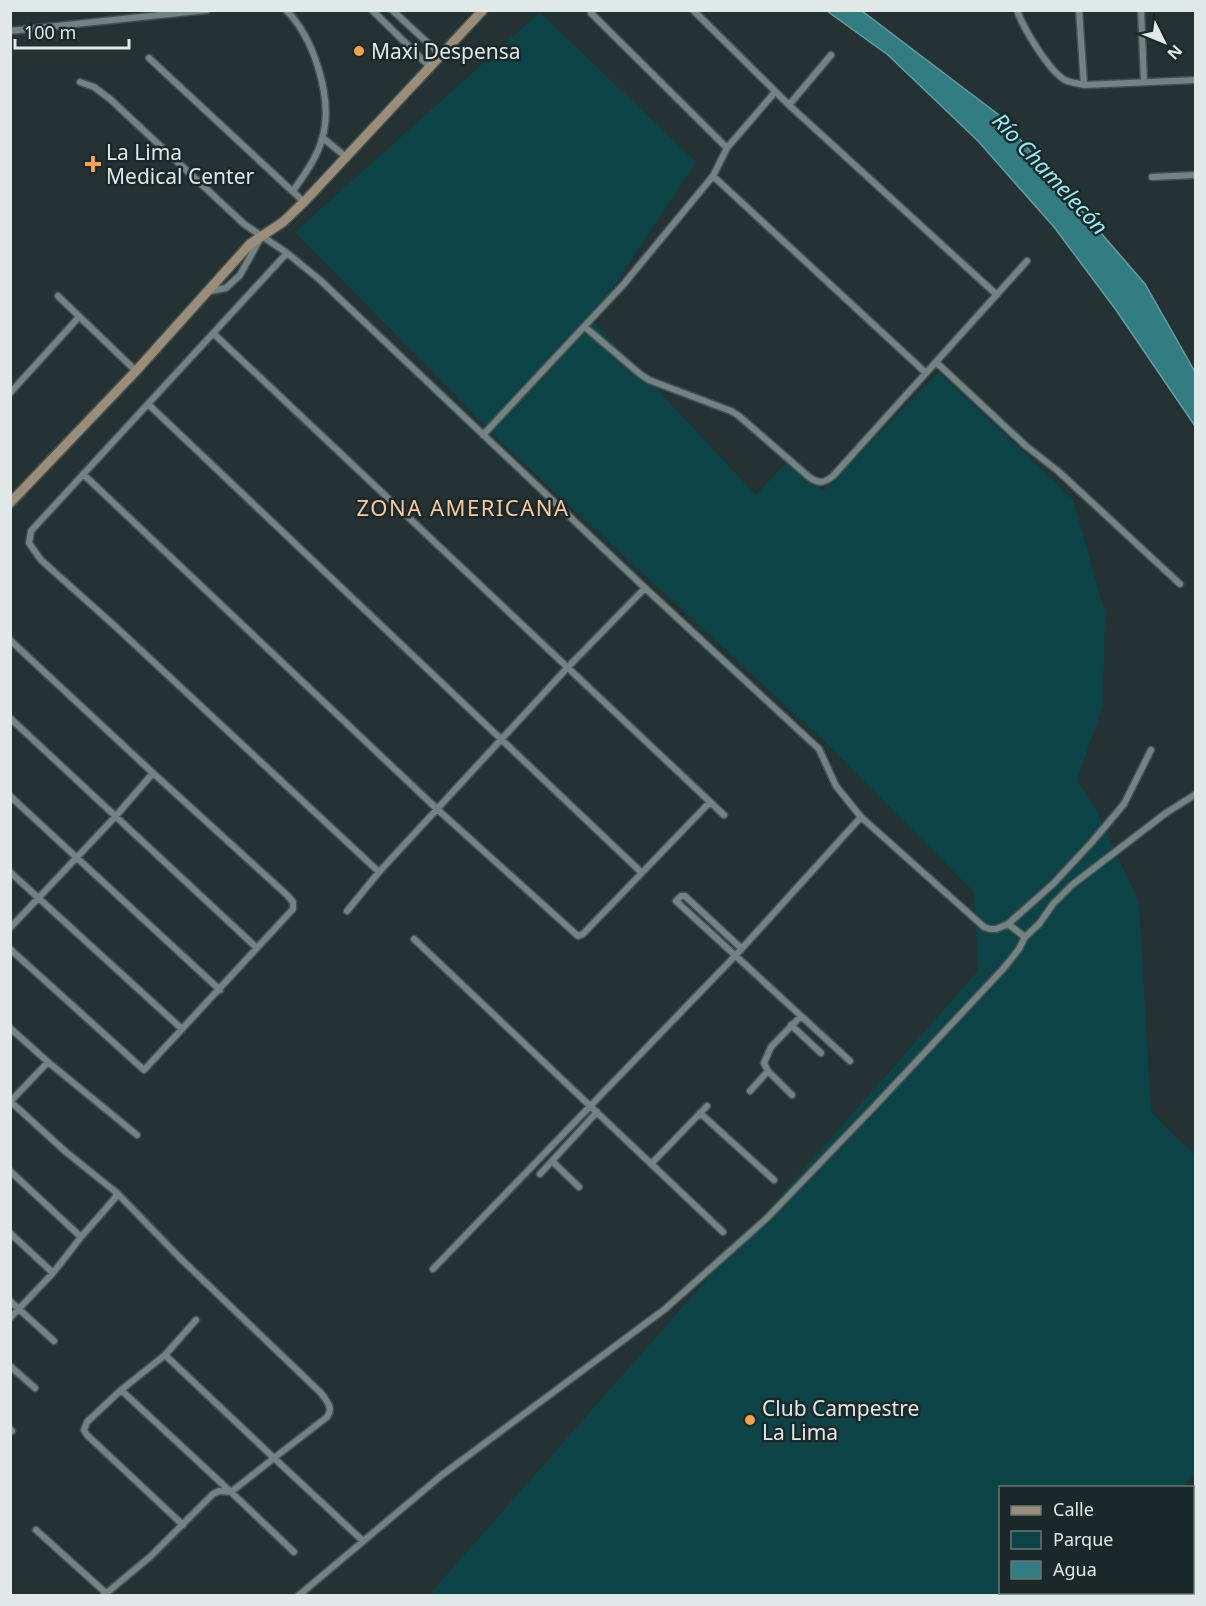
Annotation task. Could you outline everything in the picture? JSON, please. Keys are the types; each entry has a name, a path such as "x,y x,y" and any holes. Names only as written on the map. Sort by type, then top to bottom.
{"street":[{"path":"10,31 207,10"},
{"path":"372,10 430,67"},
{"path":"392,10 441,55"},
{"path":"10,503 136,371 250,244 283,222 303,202 483,10"},
{"path":"693,10 775,92 997,295"},
{"path":"1017,10 1026,31 1055,73 1067,81 1084,85 1196,80"},
{"path":"1079,10 1084,85"},
{"path":"1141,10 1144,82"},
{"path":"288,11 299,25 315,57 323,89 325,116 323,138 305,174 293,191"},
{"path":"591,13 727,148"},
{"path":"394,32 404,22"},
{"path":"789,105 831,55"},
{"path":"149,58 303,202"},
{"path":"80,82 94,87 110,99 244,224 287,253 320,280 645,588 819,749 836,786 861,817 984,927 996,929 1008,924 1053,884 1124,804 1151,750"},
{"path":"483,435 623,285 713,176 727,148 775,92"},
{"path":"323,138 346,157"},
{"path":"1152,177 1196,175"},
{"path":"713,176 926,373"},
{"path":"287,253 31,531 29,543 41,560 379,872"},
{"path":"585,327 639,374 740,416 808,477 816,482 824,482 833,476 1027,261"},
{"path":"58,296 136,371"},
{"path":"10,393 80,317"},
{"path":"214,334 724,815"},
{"path":"936,362 1180,584"},
{"path":"148,404 641,872"},
{"path":"83,474 437,809 578,936 583,934 710,802"},
{"path":"347,911 379,872 501,739 645,588"},
{"path":"10,640 287,895 292,902 293,909 144,1070 10,949"},
{"path":"10,718 257,948"},
{"path":"10,928 115,817 153,773"},
{"path":"298,1596 442,1474 665,1309 767,1218 1003,969 1019,949 1025,937 1072,885 1166,813 1196,794"},
{"path":"10,796 220,990"},
{"path":"433,1269 735,956 861,817"},
{"path":"10,872 182,1029"},
{"path":"741,948 685,896 677,900 677,903 850,1061"},
{"path":"1008,924 1025,937"},
{"path":"414,939 723,1232"},
{"path":"792,1095 768,1071 764,1063 771,1047 801,1016"},
{"path":"791,1025 821,1053"},
{"path":"10,1028 137,1135"},
{"path":"36,1530 104,1594 151,1556 213,1494 219,1491 231,1492 327,1417 329,1413 329,1406 321,1393 174,1252 117,1193 66,1152 11,1102 48,1062"},
{"path":"750,1091 768,1071"},
{"path":"652,1163 707,1106"},
{"path":"540,1174 597,1112"},
{"path":"700,1113 774,1179"},
{"path":"552,1161 579,1187"},
{"path":"10,1171 81,1237"},
{"path":"10,1318 52,1273 117,1193"},
{"path":"10,1233 52,1273"},
{"path":"10,1301 54,1341"},
{"path":"183,1525 84,1430 87,1422 165,1355 196,1320"},
{"path":"165,1355 363,1541"},
{"path":"10,1366 34,1388"},
{"path":"122,1390 294,1552"}],"green space":[{"path":"539,13 696,162 592,320 756,495 789,459 823,491 939,372 1073,499 1105,613 1103,705 1077,780 1093,804 1139,902 1151,1112 1195,1155 1195,1474 1184,1486 999,1486 999,1594 1175,1595 429,1595 978,971 974,892 827,744 503,444 295,232"}],"water":[{"path":"827,11 862,11 999,115 1145,284 1195,372 1195,426 1116,310 1054,227 978,141 888,55"}],"place":[{"name":"Maxi Despensa","path":"359,51"},
{"name":"La Lima Medical Center","path":"93,164"},
{"name":"Club Campestre La Lima","path":"750,1420"}],"district":[{"name":"ZONA AMERICANA","path":"463,507"}],"water label":[{"name":"Río Chamelecón","path":"1051,173"}]}
